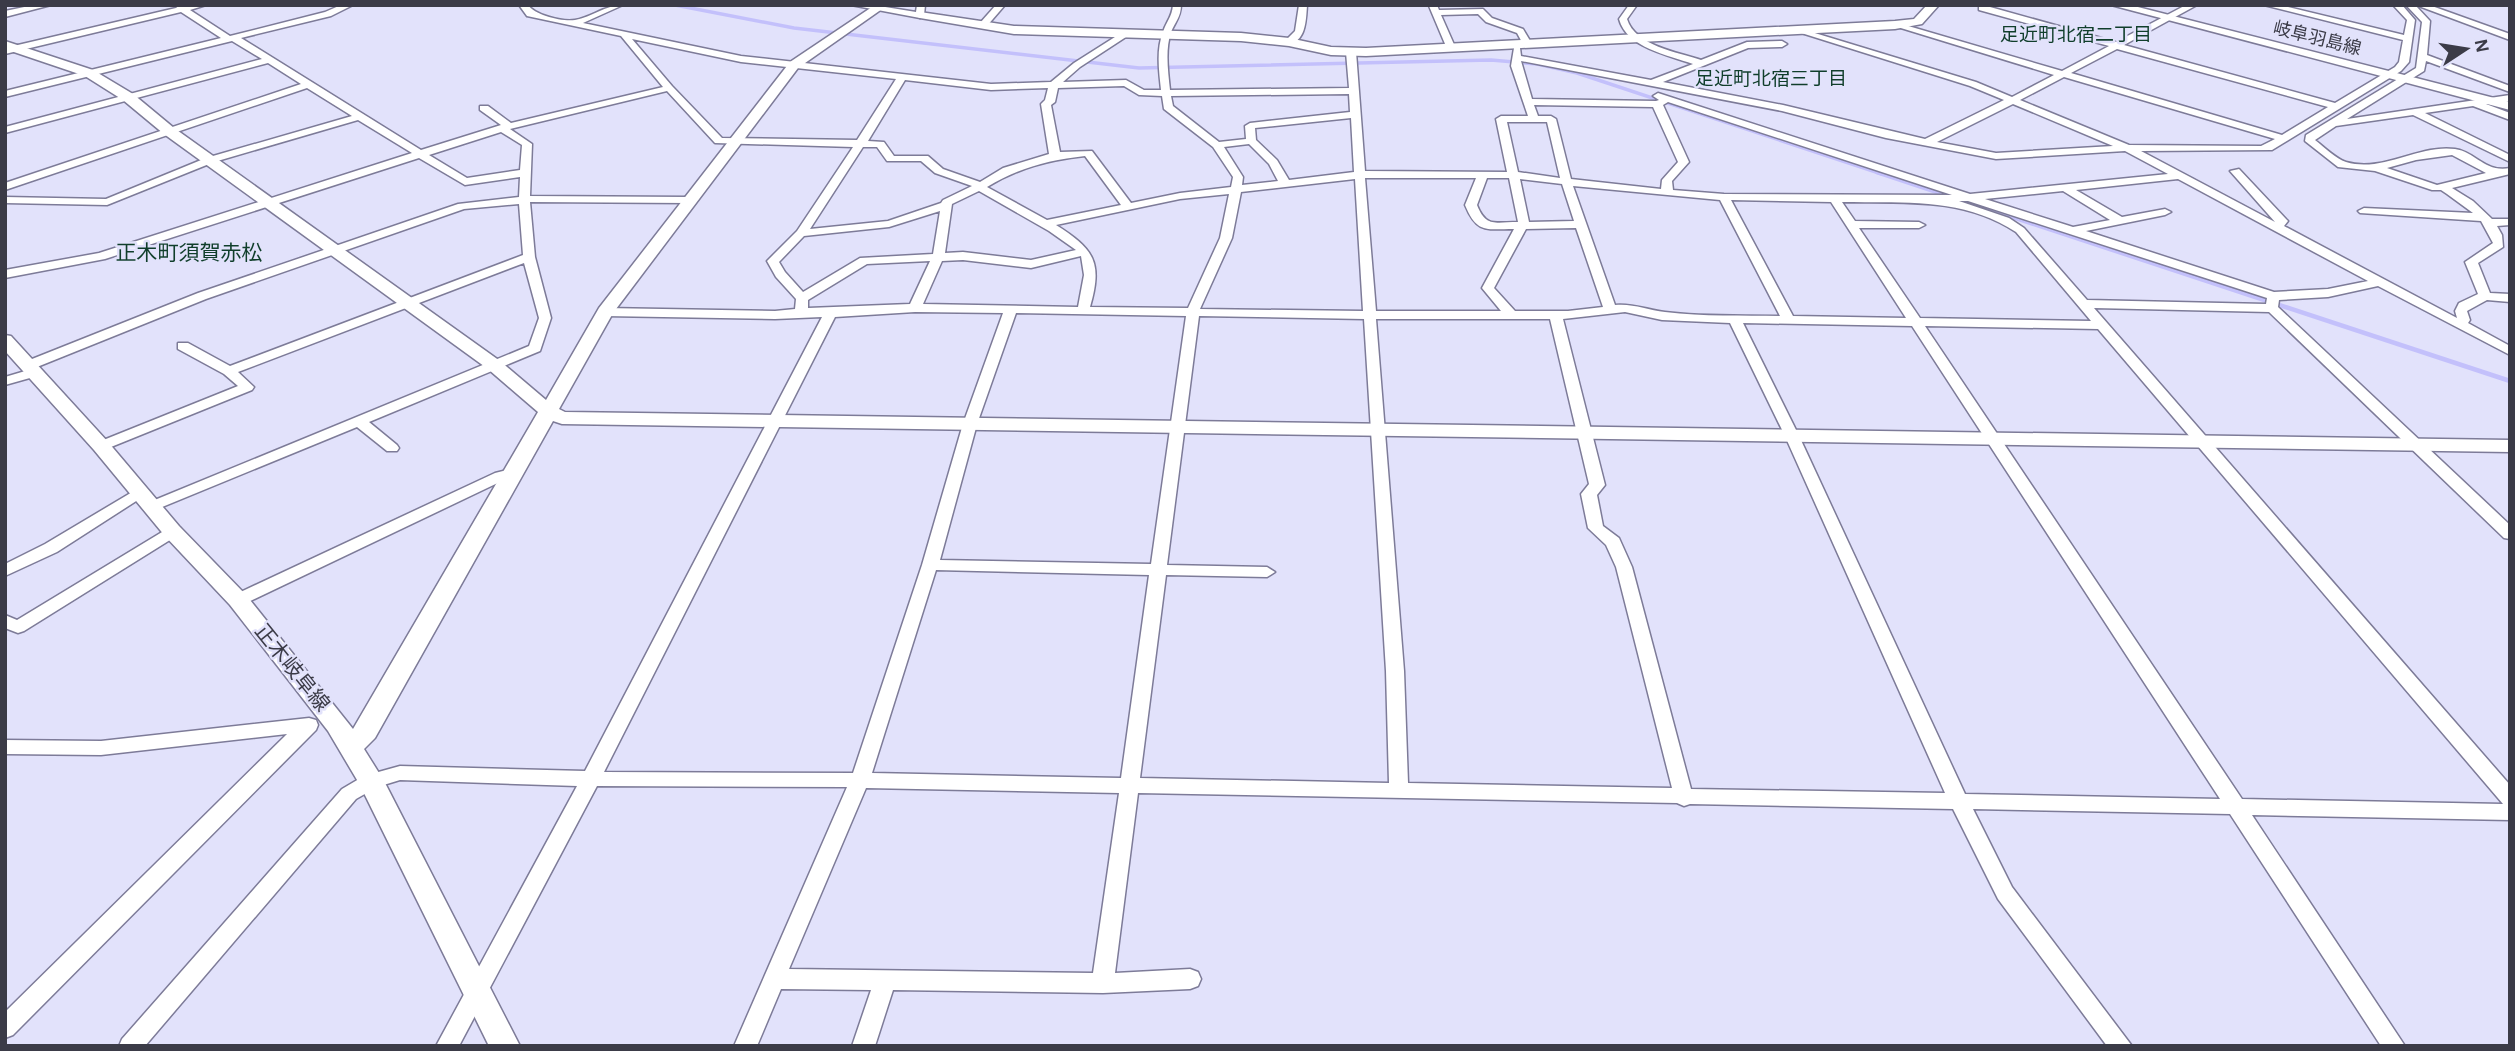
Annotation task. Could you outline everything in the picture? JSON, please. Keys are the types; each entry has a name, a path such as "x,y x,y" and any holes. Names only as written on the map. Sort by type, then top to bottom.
{"street":[{"path":"5,15 47,5"},
{"path":"9,48 202,5"},
{"path":"5,94 328,14 349,5"},
{"path":"523,5 530,13 741,59 991,87 1126,83 1142,93 1166,94 1353,91"},
{"path":"575,23 619,5"},
{"path":"855,5 876,9 920,10 983,25 1038,32 1241,37 1331,51 1351,59 1451,49 1520,49 1635,37 1895,25 1917,22 1934,5"},
{"path":"983,25 1001,5"},
{"path":"1103,983 1192,311 1226,238 1238,177 1217,145 1168,107 1163,65 1166,33 1177,19 1177,5"},
{"path":"1289,43 1302,27 1303,5"},
{"path":"1633,5 1623,19 1625,26 1635,37 1700,63"},
{"path":"1988,5 1983,8 2334,106"},
{"name":"岐阜羽島線","path":"2116,5 2510,106"},
{"path":"1926,143 2193,5"},
{"path":"2267,5 2408,39"},
{"path":"1520,49 1926,143 1996,156 2127,148 2261,149 2398,69 2404,62 2411,20 2397,5"},
{"path":"2410,5 2426,21 2421,69 2329,124 2310,137 2310,141 2342,165 2376,168 2436,188 2510,171"},
{"path":"2420,5 2510,37"},
{"path":"179,8 270,60 465,181 525,173"},
{"path":"352,746 366,730 605,312 688,200 794,65 876,9"},
{"path":"1451,49 1435,9 1480,11 1489,20 1520,31 1516,66 1534,119"},
{"path":"1895,25 2283,138"},
{"path":"1798,29 1932,69 2014,99 2127,148 2510,351"},
{"path":"623,33 669,88 719,141 880,144 891,159 924,158 939,171 980,187 1045,224 1084,252 1092,277 1083,311"},
{"path":"1055,156 1046,104 1050,102 1054,85 1077,65 1126,33"},
{"path":"1655,82 1747,45 1782,44"},
{"path":"9,48 89,73 128,97 169,131 332,251 494,365 549,412 562,418 2510,446"},
{"path":"2422,56 2510,89"},
{"path":"1351,59 1395,671 1399,790"},
{"path":"5,130 270,60"},
{"path":"902,77 862,144 802,233 773,261 802,305 830,313 915,308 1371,315 1556,315 1625,308 1675,317 2100,325"},
{"path":"5,187 309,84"},
{"path":"5,274 100,256 506,127 669,88"},
{"path":"2329,124 2510,98"},
{"path":"1529,102 1662,100 2071,230 2272,302 2414,444 2510,534"},
{"path":"1662,100 1684,162 1667,180 1667,193"},
{"path":"2476,104 2510,117"},
{"path":"5,571 145,500 359,421 535,348 545,318 529,257 524,200 527,144 484,108"},
{"path":"2415,112 2510,159"},
{"path":"1286,185 1273,162 1251,141 1250,126 1354,115"},
{"path":"5,200 107,202 210,160 361,116"},
{"path":"1511,315 1488,288 1524,221 1501,119 1551,119 1566,181 1610,308"},
{"path":"1217,145 1251,141"},
{"path":"2376,168 2415,157 2454,152 2496,174"},
{"path":"802,233 889,224 946,205 947,202 980,187 1007,170 1055,156 1088,153 1127,205"},
{"path":"2235,171 2282,221 2277,226"},
{"path":"1483,174 1471,205 1478,220 1486,226 1581,224"},
{"path":"1045,224 1127,205 1359,175 1515,175 1621,190 1724,197 1940,200 2179,176"},
{"path":"2062,186 2120,221"},
{"path":"2443,187 2456,194 2498,235 2499,244 2471,262 2485,296"},
{"path":"1724,197 1788,318"},
{"path":"1834,198 2394,1046"},
{"path":"5,381 202,296 462,206 524,200 688,200"},
{"path":"1940,200 2005,220 2020,230 2510,799"},
{"path":"915,308 939,255 946,205"},
{"path":"2364,211 2510,222"},
{"path":"2071,230 2165,212"},
{"path":"1851,224 1919,225"},
{"path":"605,312 775,315 802,305 864,261 939,255 992,258 1031,264 1084,252"},
{"path":"229,371 529,257"},
{"path":"2082,303 2272,302 2349,291 2381,281"},
{"path":"2459,323 2463,320 2463,306 2485,296 2510,298"},
{"path":"745,1046 860,780 930,565 970,424 1011,310"},
{"path":"447,1046 591,779 830,313"},
{"path":"1556,315 1597,485 1589,494 1596,528 1613,542 1623,567 1684,798"},
{"path":"1734,317 1792,436 1959,802 2004,892 2121,1046"},
{"name":"正木岐阜線","path":"5,340 101,446 172,531 238,600 352,746 479,989 505,1046"},
{"path":"101,446 247,387 229,371 183,346"},
{"path":"359,421 392,448"},
{"path":"238,600 500,476 511,474"},
{"path":"5,621 18,627 172,531"},
{"path":"930,565 1267,572"},
{"path":"5,1028 307,726 330,715"},
{"path":"5,747 101,748 307,726"},
{"path":"130,1046 349,794 371,781 400,773 591,779 860,780 2510,812"},
{"path":"775,979 1103,983 1190,979"},
{"path":"863,1046 885,981"}],"waterway":[{"path":"675,5 794,28 1139,68 1491,60 1537,64 1577,73 1882,174"},
{"path":"1877,172 1952,197"},
{"path":"1961,200 2510,381"}],"district":[{"name":"足近町北宿二丁目","path":"2076,35"},
{"name":"足近町北宿三丁目","path":"1771,79"},
{"name":"正木町須賀赤松","path":"189,253"}]}
